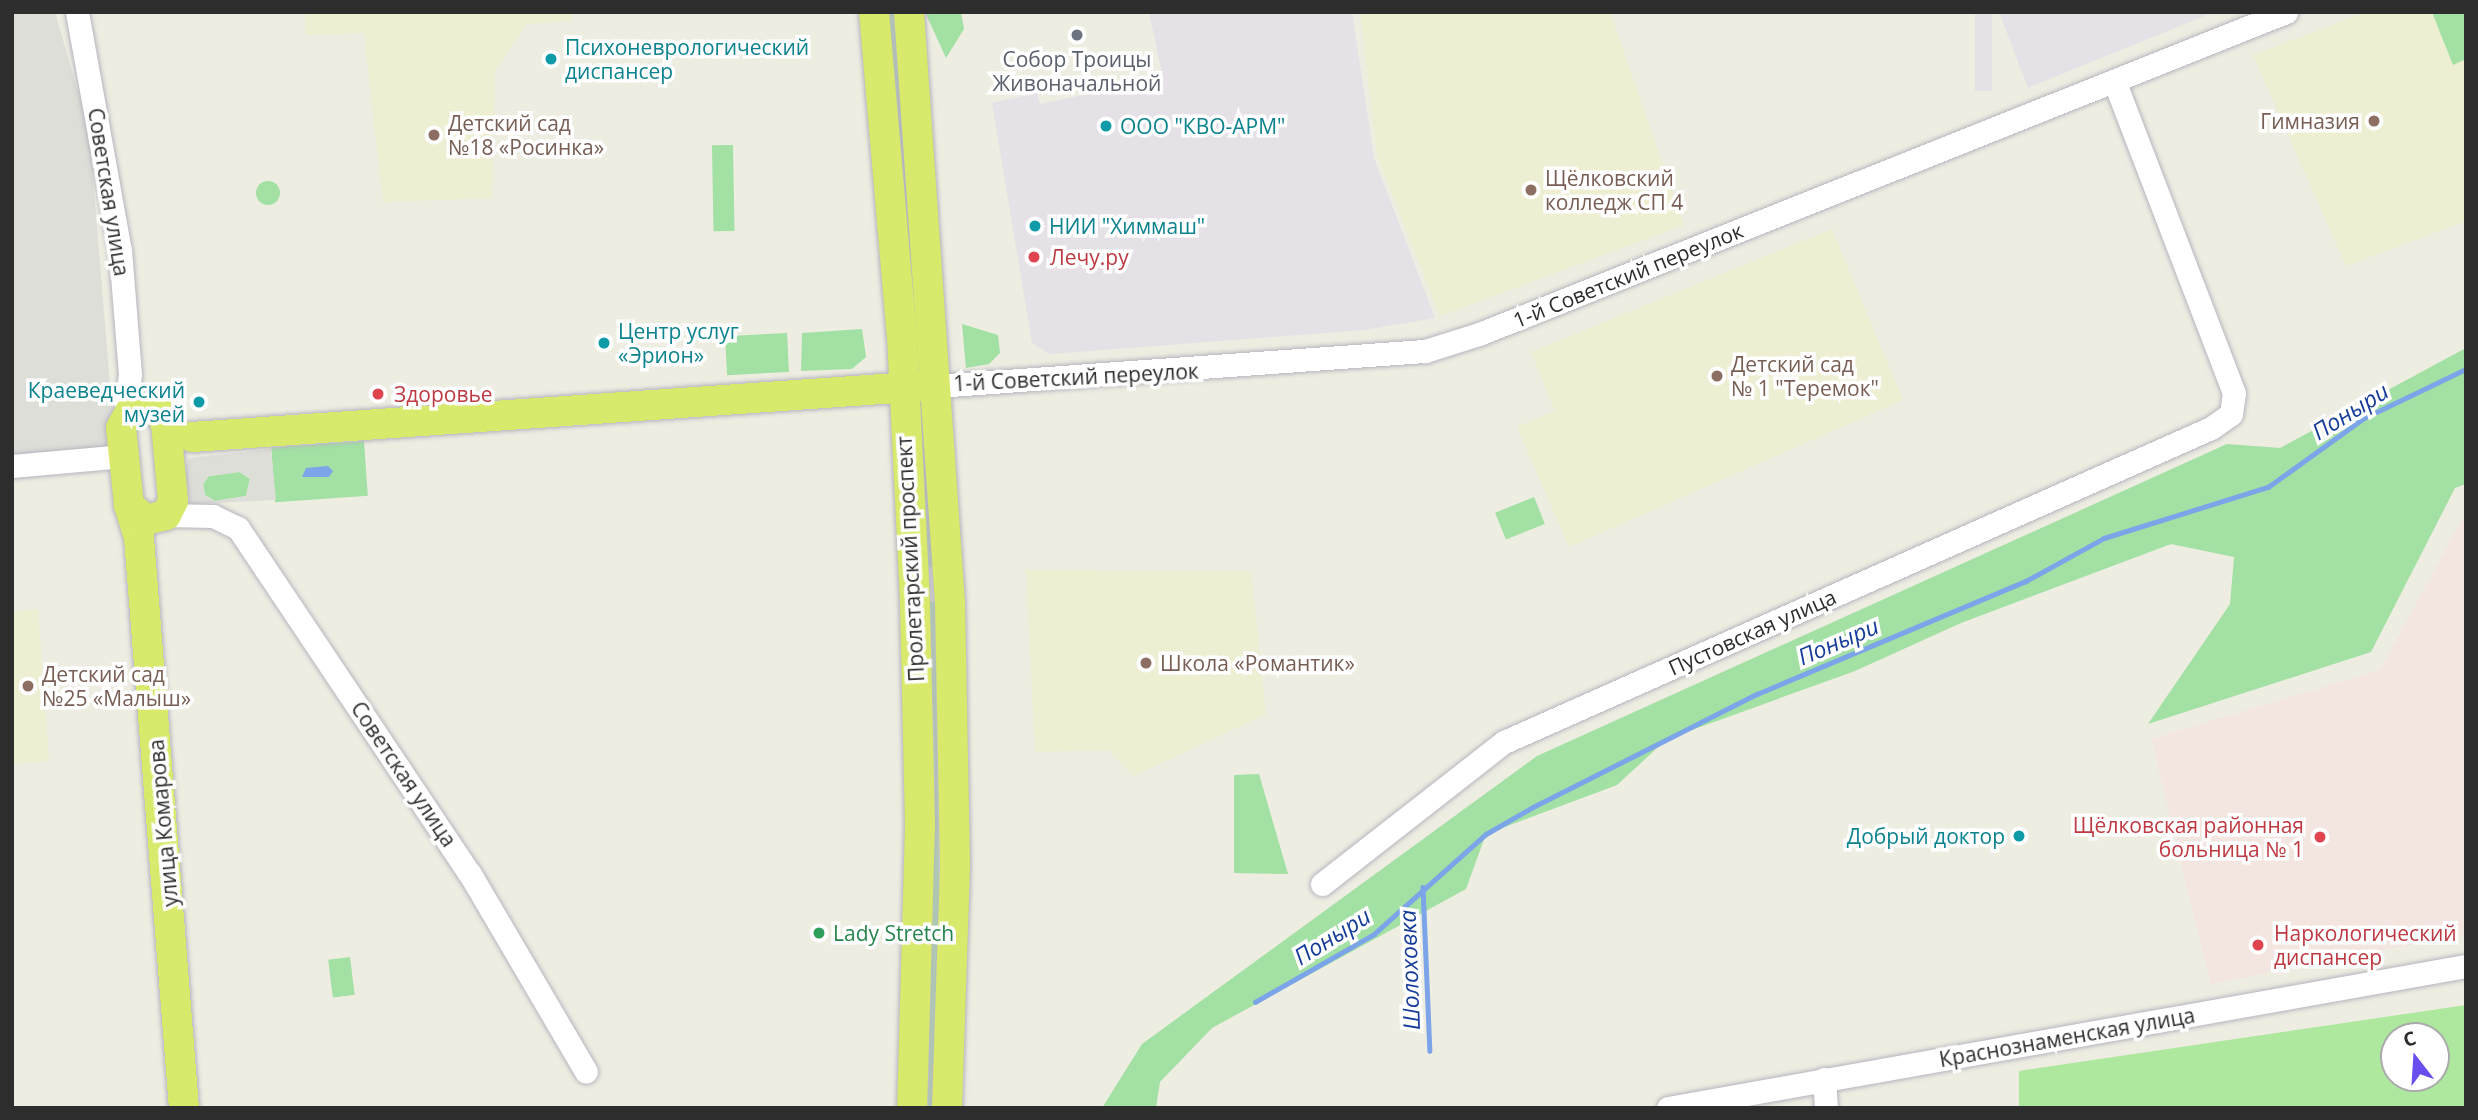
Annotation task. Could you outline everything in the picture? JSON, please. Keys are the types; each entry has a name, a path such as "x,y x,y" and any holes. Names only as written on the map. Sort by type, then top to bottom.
{"main road":[{"name":"Пролетарский проспект","path":"874,12 905,387 915,605 920,825 912,1108"},
{"name":"Пролетарский проспект","path":"909,12 950,603 955,867 947,1108"},
{"path":"169,459 192,437 936,386"},
{"path":"160,414 169,459 165,518 129,505 124,456 124,418 135,410 160,414 192,437"},
{"name":"улица Комарова","path":"165,518 184,1108"},
{"path":"915,605 932,590 943,594 950,603"}],"street":[{"name":"Советская улица","path":"76,12 109,178 130,374 124,418"},
{"name":"1-й Советский переулок","path":"936,386 1425,351 1479,334 2286,12"},
{"name":"Пустовская улица","path":"1322,884 1504,742 2211,428 2231,414 2234,393 2114,81"},
{"path":"130,374 160,414"},
{"path":"12,466 124,456"},
{"name":"Советская улица","path":"165,518 229,520 239,528 470,874 586,1072"},
{"name":"Краснознаменская улица","path":"1668,1108 2466,966"},
{"path":"1825,1079 1826,1108"}],"shaded area":[{"path":"12,12 55,12 82,106 91,154 115,446 12,456"},
{"name":"Детский сад №18 «Росинка»","path":"305,12 571,12 572,21 526,24 495,71 492,198 383,202 364,33 306,35"},
{"path":"1149,12 1352,12 1374,158 1435,318 1364,330 1049,354 1032,343 992,103 1037,93 1040,104 1163,78"},
{"name":"Щёлковский колледж СП 4","path":"1360,12 1610,12 1684,225 1440,316 1377,156"},
{"path":"1975,12 1992,12 1992,91 1975,91"},
{"path":"1999,12 2214,12 2028,88"},
{"path":"2366,12 2466,12 2466,221 2346,266 2253,55"},
{"name":"Детский сад № 1 \"Теремок\"","path":"1832,229 1903,400 1569,547 1517,427 1555,411 1531,352"},
{"path":"271,449 276,500 191,504 185,470 189,458","holes":["240,472 250,479 246,496 215,501 205,495 203,484 209,476"]},
{"name":"Щёлковская районная больница № 1","path":"2466,512 2466,934 2211,984 2151,739 2380,670"},
{"name":"Школа «Романтик»","path":"1026,570 1251,571 1266,714 1134,776 1109,750 1035,752"},
{"name":"Детский сад №25 «Малыш»","path":"38,609 49,761 12,764 12,611"}],"green space":[{"path":"888,12 894,12 912,249 905,222"},
{"path":"925,12 961,12 964,29 946,58"},
{"path":"2432,12 2466,12 2466,59 2453,65"},
{"path":"712,145 733,145 735,231 714,231"},
{"path":"268,181 279,188 280,193 273,204 268,205 257,198 256,193 263,182"},
{"path":"962,324 998,335 1000,353 989,364 966,368"},
{"path":"862,329 866,357 852,369 801,371 802,333"},
{"path":"787,333 789,372 727,375 725,336"},
{"path":"2466,348 2466,484 2455,488 2371,652 2148,724 2230,604 2234,557 2171,544 1961,623 1855,671 1667,739 1617,785 1486,834 1466,889 1212,1028 1160,1082 1156,1108 1102,1108 1142,1044 1537,756 2227,444 2280,448"},
{"path":"918,428 924,428 933,566 928,567"},
{"path":"364,441 368,496 275,502 271,447"},
{"path":"240,472 250,479 246,496 215,501 205,495 203,484 209,476"},
{"path":"1534,497 1545,524 1506,540 1495,513"},
{"path":"930,602 935,602 939,892 932,1108 928,1108 935,779"},
{"path":"1259,774 1288,874 1234,873 1234,775"},
{"path":"350,957 355,995 333,997 328,960"},
{"path":"2466,1005 2466,1108 2019,1108 2019,1071"}],"water":[{"path":"328,466 333,471 329,477 302,477 306,468"}],"waterway":[{"name":"Поныри","path":"1255,1002 1374,934 1486,834 1533,807 1757,694 2024,582 2104,538 2268,487 2364,418 2466,369"},
{"name":"Шолоховка","path":"1423,887 1430,1051"}],"place":[{"name":"Собор Троицы Живоначальной","path":"1077,35"},
{"name":"Психоневрологический диспансер","path":"551,59"},
{"name":"Гимназия","path":"2374,121"},
{"name":"ООО \"КВО-АРМ\"","path":"1106,126"},
{"name":"Детский сад №18 «Росинка»","path":"434,135"},
{"name":"Щёлковский колледж СП 4","path":"1531,190"},
{"name":"НИИ \"Химмаш\"","path":"1035,226"},
{"name":"Лечу.ру","path":"1034,257"},
{"name":"Центр услуг «Эрион»","path":"604,343"},
{"name":"Детский сад № 1 \"Теремок\"","path":"1717,376"},
{"name":"Здоровье","path":"378,394"},
{"name":"Краеведческий музей","path":"199,402"},
{"name":"Школа «Романтик»","path":"1146,663"},
{"name":"Детский сад №25 «Малыш»","path":"28,686"},
{"name":"Добрый доктор","path":"2019,836"},
{"name":"Щёлковская районная больница № 1","path":"2320,837"},
{"name":"Lady Stretch","path":"819,933"},
{"name":"Наркологический диспансер","path":"2258,945"}]}
